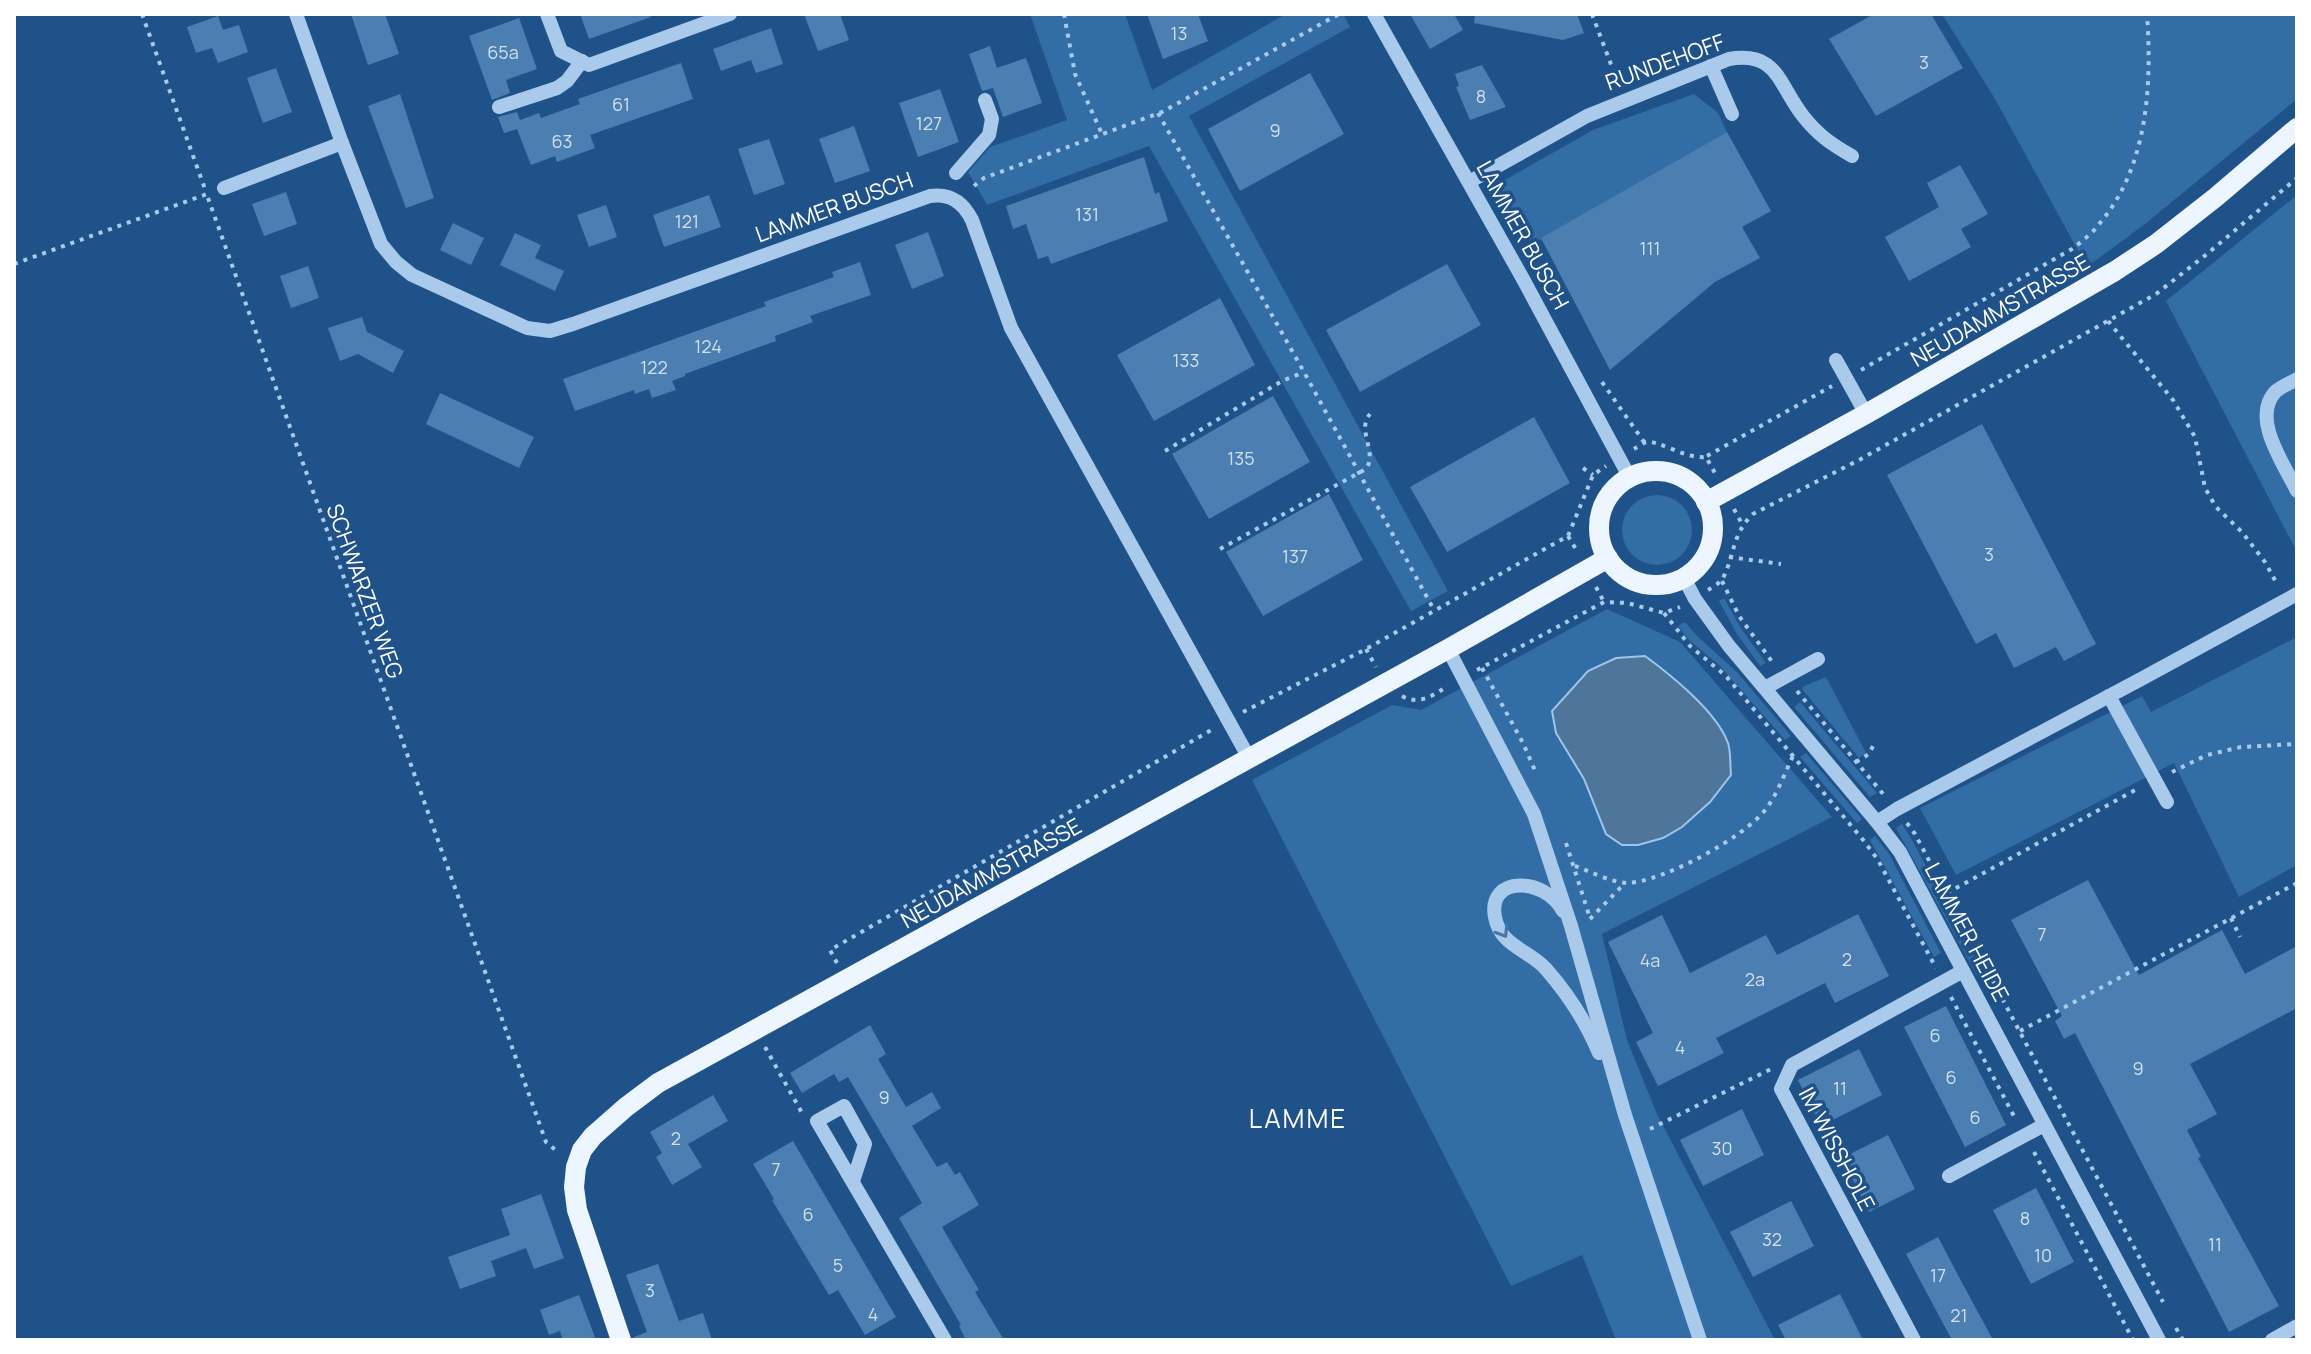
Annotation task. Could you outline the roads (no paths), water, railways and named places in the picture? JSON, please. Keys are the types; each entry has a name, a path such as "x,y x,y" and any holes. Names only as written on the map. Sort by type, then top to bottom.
{"main road":[{"name":"NEUDAMMSTRASSE","path":"1706,502 2086,289 2146,250 2216,197 2297,128"},
{"path":"1650,472 1672,474 1690,483 1706,502 1712,523 1710,544 1700,563 1684,578 1661,585 1638,582 1621,573 1608,558 1600,536 1602,512 1612,492 1630,478 1650,472"},
{"name":"NEUDAMMSTRASSE","path":"621,1340 577,1210 574,1187 582,1150 626,1107 658,1083 1608,558"}],"street":[{"name":"LAMMER BUSCH","path":"296,14 381,244 412,275 527,328 550,331 930,196 943,194 965,206 1011,328 1249,758"},
{"path":"547,14 561,51 589,65 730,14"},
{"name":"LAMMER BUSCH","path":"1374,14 1630,478"},
{"name":"RUNDEHOFF","path":"1469,182 1587,116 1711,66 1743,57 1758,58 1770,67 1801,114 1825,140 1852,156"},
{"path":"499,107 557,88 567,81 582,61"},
{"path":"1711,66 1732,114"},
{"path":"956,173 989,135 992,119 985,100"},
{"path":"224,188 342,143"},
{"path":"1836,360 1866,414"},
{"path":"2297,379 2276,391 2266,407 2266,425 2297,491"},
{"name":"LAMMER HEIDE","path":"1684,578 1695,599 1729,646 1900,852 2159,1340"},
{"path":"1877,822 2292,597"},
{"path":"1448,649 1534,814 1571,926 1625,1115 1700,1340"},
{"path":"1765,688 1818,659"},
{"path":"2109,696 2167,802"},
{"path":"1571,926 1560,905 1547,892 1534,887 1511,887 1499,897 1494,907 1496,923 1508,942 1542,965 1588,1028 1625,1115"},
{"name":"IM WISSHOLE","path":"1914,1340 1781,1089 1792,1065 1963,971"},
{"path":"853,1181 865,1144 844,1106 817,1121 945,1340"},
{"path":"1949,1176 2044,1125"},
{"path":"2272,1340 2297,1326"}],"district":[{"name":"LAMME","path":"1298,1118"}]}
